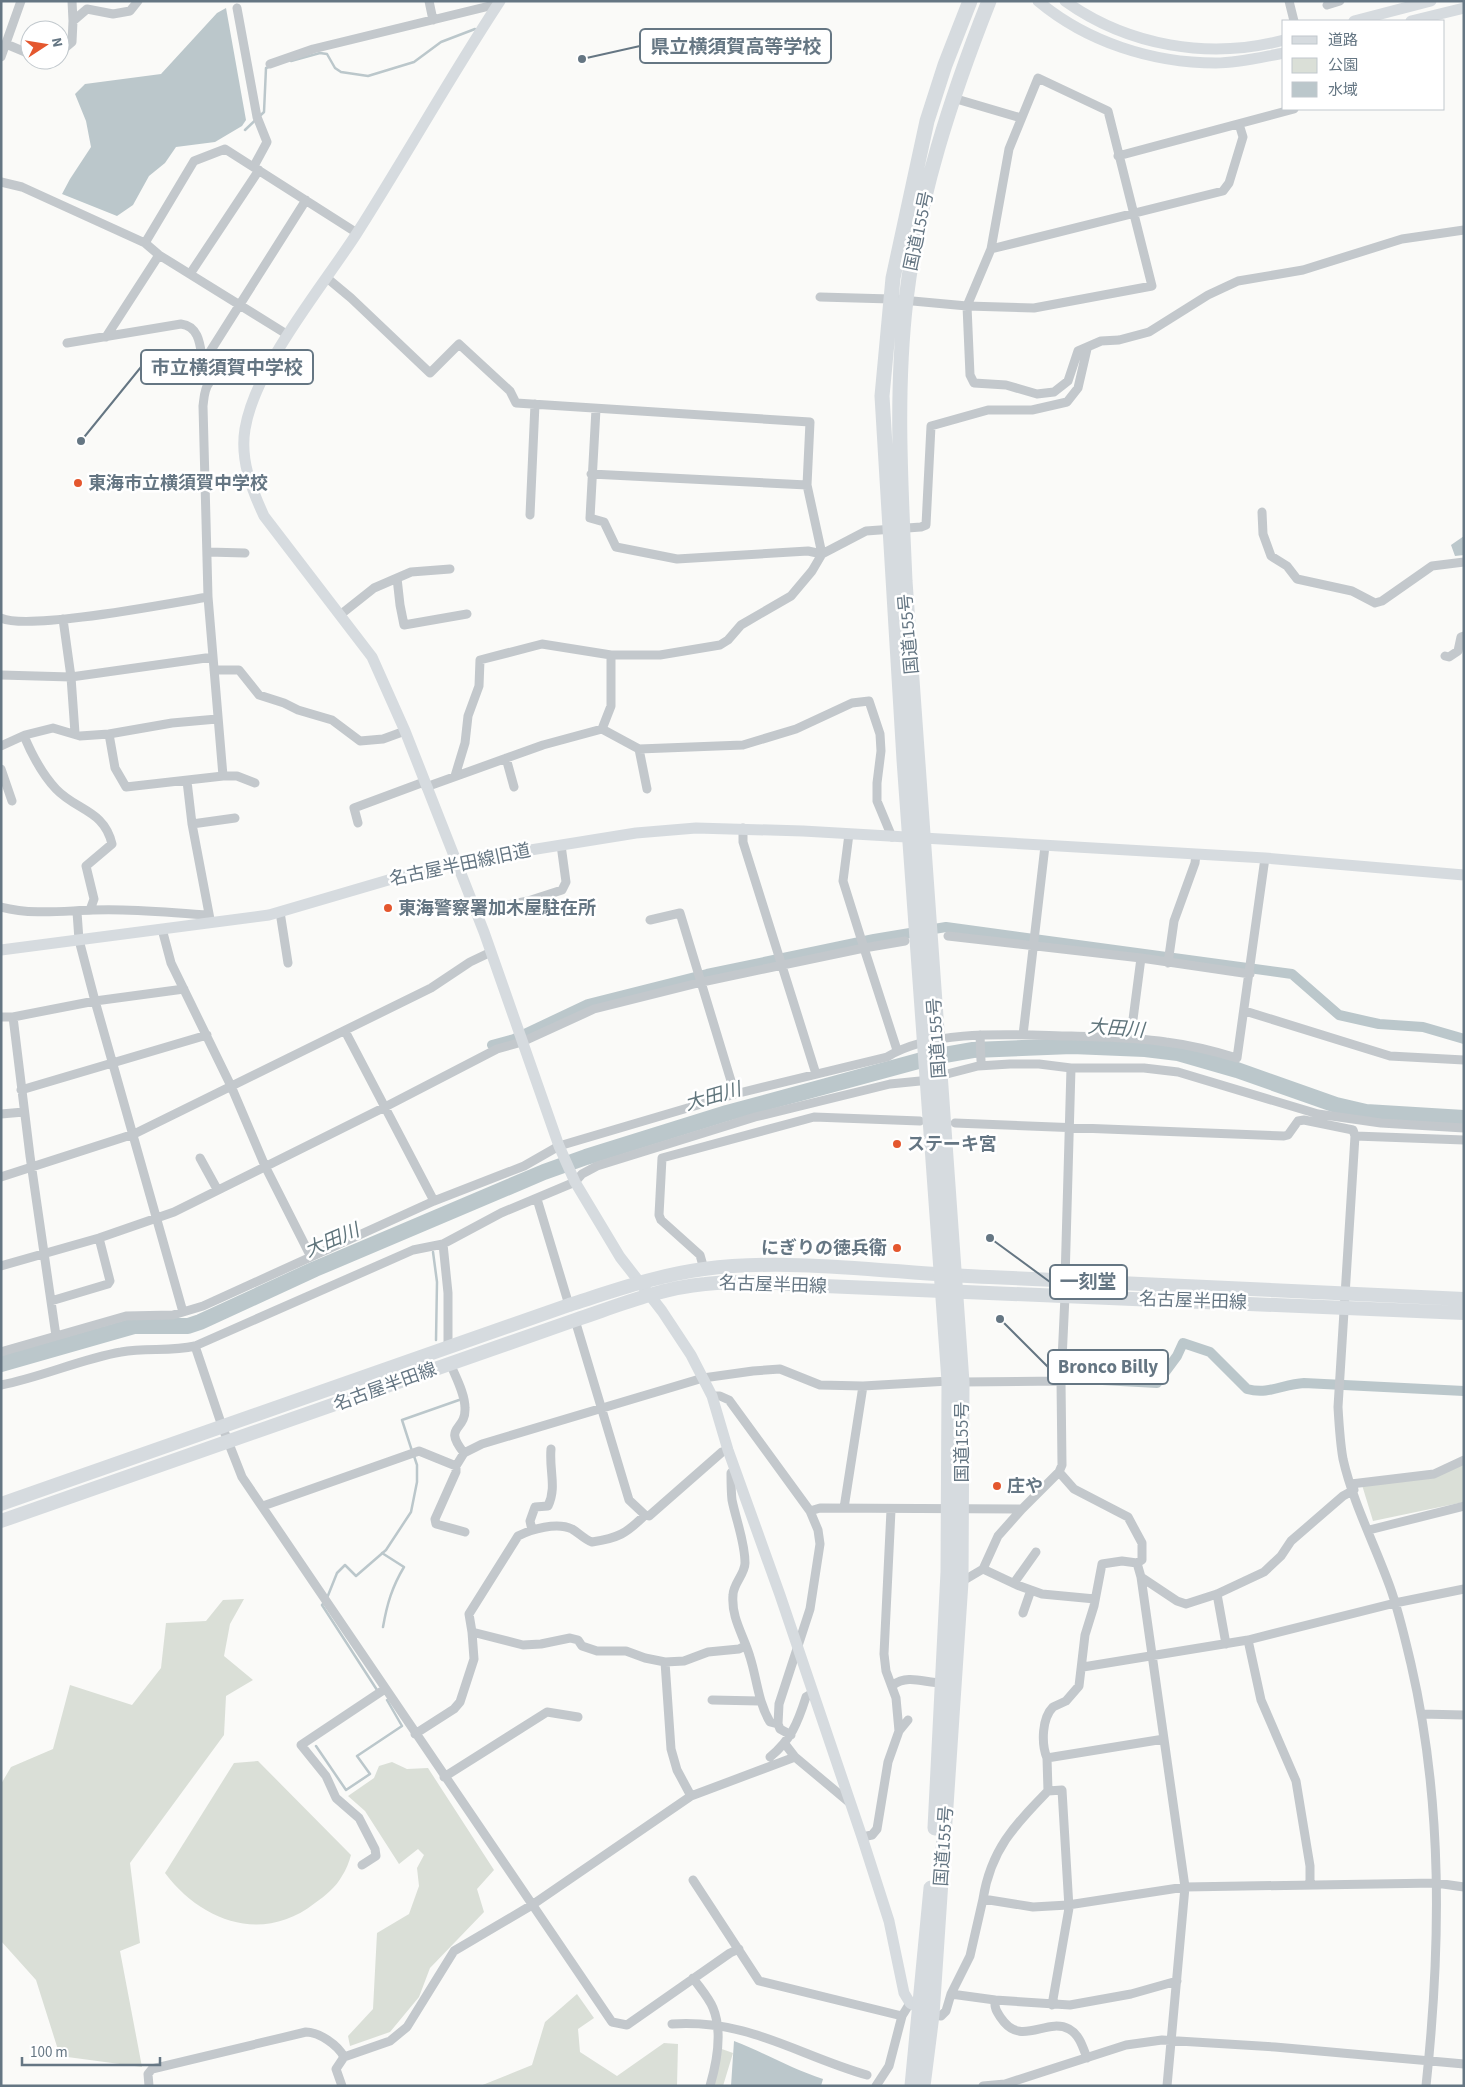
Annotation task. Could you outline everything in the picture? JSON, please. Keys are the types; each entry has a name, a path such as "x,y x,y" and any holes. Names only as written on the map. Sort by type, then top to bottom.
{"highway":[{"name":"国道155号","path":"923,2086 920,2009 961,1582 956,1510 956,1381 934,1076 929,1042 917,838 900,478 898,300 893,278 927,121 945,65 970,1"},
{"name":"国道155号","path":"898,300 953,98 989,1"},
{"name":"国道155号","path":"912,2086 932,1876 942,1683 956,1510"}],"main road":[{"name":"名古屋半田線","path":"1,1504 569,1306 639,1283 704,1269 748,1266 794,1266 1065,1296 1345,1300 1464,1299"},
{"name":"名古屋半田線","path":"1,1521 574,1320 649,1295 703,1284 754,1281 801,1285 1065,1280 1345,1300 1464,1312"}],"street":[{"path":"1,57 22,1"},
{"path":"70,44 72,42 73,21 72,1"},
{"path":"73,21 87,9 113,14 130,11 138,1"},
{"path":"429,1 433,20"},
{"path":"1038,1 1081,31 1114,46 1150,55 1217,63 1282,53"},
{"path":"1065,1 1102,23 1131,36 1162,44 1228,50 1282,40"},
{"path":"1289,1 1294,20"},
{"path":"1327,5 1340,1"},
{"path":"1358,20 1431,1"},
{"path":"270,64 313,49 499,3"},
{"path":"499,3 357,233 288,336 268,370 254,397 245,429 246,470 254,495 264,516 372,657 405,731 457,864 491,952 561,1149 573,1177 599,1224 678,1336 712,1396 728,1450 862,1837 889,1922 904,1994 920,2009 945,2014 951,1994 970,1956 989,1871 1005,1839 1022,1816 1048,1791 1062,1790 1068,1905 1052,2005"},
{"path":"190,274 256,168 267,142 257,117 237,8"},
{"path":"1415,20 1464,8"},
{"path":"6,44 20,50"},
{"path":"820,297 898,300 967,306 1034,308 1152,286 1108,111 1038,78 1009,150 991,249 967,306 970,375 974,383 1006,384 1037,394 1054,392 1068,381 1076,354 1101,342 1119,340 1149,332 1208,295 1238,281 1303,270 1402,239 1464,230"},
{"path":"953,98 1021,118"},
{"path":"1118,156 1290,110"},
{"path":"991,249 1223,192 1229,183 1243,138 1239,124"},
{"path":"145,243 194,161 225,149 357,233"},
{"path":"1,182 22,187 145,243 159,255 288,336"},
{"path":"67,343 186,325 191,327 198,337 202,357 206,358 306,200"},
{"path":"106,337 159,255"},
{"path":"327,278 351,298 430,374 459,344 510,392 516,403 810,422 806,485 822,554"},
{"path":"456,776 465,743 468,716 479,686 480,660 542,644 611,655 660,655 720,646 741,625 782,604 791,596 812,571 822,554 866,531 921,528 926,525 927,474 931,426 988,410 1032,410 1067,402 1078,388 1086,348"},
{"path":"223,776 208,597 203,406 206,391 212,379 225,372 250,367 262,367 268,370"},
{"path":"530,515 536,404"},
{"path":"596,409 590,518 604,522 616,546 677,559 808,551 822,554"},
{"path":"591,474 806,485"},
{"path":"1262,512 1263,534 1271,556 1286,566 1297,578 1352,591 1375,603 1432,566 1464,562"},
{"path":"208,552 245,553"},
{"path":"340,615 374,588 397,578 412,572 450,569"},
{"path":"397,578 404,625 467,614"},
{"path":"1,618 9,622 62,619 208,597"},
{"path":"62,619 71,677 75,733"},
{"path":"1445,656 1449,657 1458,652 1461,637 1464,636"},
{"path":"602,729 611,706 611,655"},
{"path":"1,675 71,677 213,657"},
{"path":"214,670 239,670 259,695 284,703 298,710 332,720 360,740 383,739 405,731"},
{"path":"358,823 354,808 425,784 456,776 544,745 602,729 638,749 743,744 796,729 852,703 869,701 880,734 881,751 877,801 892,836"},
{"path":"1,746 24,736 53,728 80,736 109,734 172,723 217,719"},
{"path":"109,734 115,768 126,787 223,776 237,776 255,783"},
{"path":"24,736 35,760 56,789 77,806 99,817 110,834 112,844 86,866 94,900 90,910"},
{"path":"638,749 647,789"},
{"path":"506,758 514,787"},
{"path":"1,769 12,801"},
{"path":"1,907 23,912 76,912 90,910 210,919 192,824 187,781"},
{"path":"192,824 235,818"},
{"path":"743,828 743,842 816,1074"},
{"name":"名古屋半田線旧道","path":"1,950 162,929 210,919 280,912 402,876 457,864 561,845 659,831 743,828 892,836 1265,858 1464,875"},
{"path":"849,834 843,880 897,1050"},
{"path":"475,911 528,900 562,890 566,882 561,845"},
{"path":"1023,1035 1045,846"},
{"path":"1168,962 1174,921 1195,864 1196,854"},
{"path":"1,1352 126,1316 165,1316 184,1312 272,1276 434,1201 524,1166 561,1149 736,1094 887,1056 897,1050 929,1042 980,1036 1023,1035 1133,1038 1166,1042 1237,1058 1265,858"},
{"path":"76,912 79,940 95,1002 184,1312"},
{"path":"280,912 288,963"},
{"path":"650,920 680,913 736,1094"},
{"path":"162,929 171,963 207,1035 266,1166 311,1257"},
{"path":"948,936 1141,958 1250,974"},
{"path":"1,1266 99,1238 156,1218 386,1107 497,1049 522,1042 594,1009 702,982 905,941"},
{"path":"1,1177 134,1134 431,988 470,962 491,952"},
{"path":"1133,1038 1132,1027 1141,958"},
{"path":"1,1017 13,1017 95,1002 184,990"},
{"path":"1245,1011 1390,1056 1464,1060"},
{"path":"13,1017 21,1090 56,1336"},
{"path":"345,1031 434,1201"},
{"path":"21,1090 207,1035"},
{"path":"980,1036 982,1061"},
{"path":"1,1385 120,1352 144,1349 176,1351 194,1346 413,1250 443,1244 597,1166 755,1117 890,1084 978,1066 1039,1064 1071,1068 1144,1068 1178,1072 1333,1117 1464,1128"},
{"path":"1065,1280 1071,1068"},
{"path":"1,1114 24,1112"},
{"path":"704,1269 700,1255 661,1220 659,1215 662,1158 814,1118 920,1121"},
{"path":"955,1122 1284,1136 1288,1135 1298,1121 1304,1120 1353,1130 1355,1136 1338,1407 1340,1437 1344,1460 1395,1603 1421,1714 1433,1795 1436,1918 1426,2086"},
{"path":"1355,1136 1464,1140"},
{"path":"200,1158 217,1189"},
{"path":"537,1198 569,1306"},
{"path":"51,1301 108,1284 110,1281 99,1238"},
{"path":"443,1244 448,1293 448,1348"},
{"path":"961,1582 983,1569 998,1536 1059,1472 1062,1465 1061,1381 1065,1296"},
{"path":"574,1320 629,1500 645,1515"},
{"path":"194,1346 242,1477 603,2012 616,2025 627,2025 730,1952 739,1949"},
{"path":"450,1363 466,1406 464,1418 453,1438 464,1453"},
{"path":"465,1532 440,1526 436,1524 435,1519 456,1472 456,1466 464,1453 482,1444 703,1378 767,1369 788,1372 820,1385 863,1386 956,1381 1061,1381"},
{"path":"844,1508 863,1386"},
{"path":"712,1396 720,1396 729,1400 810,1511 818,1530 820,1544 810,1609 779,1704 778,1724 780,1728 791,1735"},
{"path":"532,1530 530,1520 535,1507 548,1506 554,1494 550,1465 551,1449"},
{"path":"415,1734 454,1709 460,1702 474,1659 469,1614 518,1536 532,1530 568,1528 592,1542 618,1538 631,1529 645,1515 649,1516 722,1452 728,1450"},
{"path":"263,1506 419,1451 456,1466"},
{"path":"1141,1577 1177,1601 1186,1604 1217,1594 1264,1572 1281,1556 1291,1541 1353,1487 1434,1474 1464,1460"},
{"path":"735,1469 731,1473 732,1498 745,1565 733,1593 734,1610 758,1684 759,1701 770,1722 778,1724"},
{"path":"1059,1472 1074,1489 1128,1517 1143,1547 1142,1560 1138,1563"},
{"path":"1369,1530 1464,1506"},
{"path":"810,1511 820,1508 891,1510 1022,1509"},
{"path":"891,1510 884,1654 886,1671 893,1686 899,1732"},
{"path":"1014,1583 1036,1552"},
{"path":"1048,1791 1044,1734 1049,1711 1076,1692 1082,1678 1085,1635 1102,1564 1122,1561 1138,1563"},
{"path":"1138,1563 1185,1887 1168,2086"},
{"path":"983,1569 1042,1594 1095,1599"},
{"path":"1083,1667 1248,1640 1395,1603 1464,1589"},
{"path":"1023,1613 1031,1590"},
{"path":"1217,1594 1226,1644"},
{"path":"472,1632 523,1644 541,1644 570,1638 578,1640 582,1646 597,1651 626,1651 645,1658 665,1662 684,1661 708,1652 732,1650 745,1646"},
{"path":"1248,1640 1261,1700 1296,1781 1310,1866 1310,1885"},
{"path":"665,1662 671,1749 677,1770 691,1796"},
{"path":"893,1686 899,1681 910,1679 942,1683"},
{"path":"362,1865 376,1856 376,1849 359,1818 336,1798 326,1776 301,1745 385,1689"},
{"path":"770,1757 785,1744 791,1735 800,1718 806,1696 812,1693"},
{"path":"712,1700 759,1701"},
{"path":"444,1777 547,1712 578,1717"},
{"path":"1421,1714 1464,1715"},
{"path":"862,1837 872,1835 877,1829 888,1762 899,1732 908,1720"},
{"path":"1047,1758 1164,1739"},
{"path":"785,1744 795,1757 850,1804"},
{"path":"342,2086 336,2069 344,2057 396,2037 407,2027 424,2003 454,1951 532,1905 691,1796 795,1757"},
{"path":"693,1880 759,1980 902,2016 920,2009"},
{"path":"983,1899 1033,1907 1068,1905 1185,1887 1436,1883 1464,1887"},
{"path":"694,1978 713,2008 716,2024 717,2054 710,2086"},
{"path":"951,1994 995,2000 1070,2005 1131,1994 1177,1981"},
{"path":"995,2000 995,2009 1004,2022 1014,2029 1025,2032 1056,2026 1067,2028 1080,2040 1087,2058"},
{"path":"876,2086 889,2066 902,2016"},
{"path":"672,2024 716,2024 762,2035 817,2058 867,2075"},
{"path":"149,2086 148,2074 152,2069 306,2032 317,2034 341,2051 344,2057"},
{"path":"983,2086 1005,2084 1126,2045 1148,2041 1275,2047 1464,2064"}],"green space":[{"path":"1464,1462 1464,1502 1373,1521 1362,1485 1435,1476"},
{"path":"244,1599 230,1624 224,1656 253,1680 226,1696 224,1735 130,1863 140,1943 120,1951 142,2067 60,2056 36,1980 1,1941 1,1784 11,1767 53,1749 70,1685 132,1705 161,1668 166,1623 206,1621 223,1600"},
{"path":"258,1761 351,1855 340,1880 319,1900 295,1915 275,1922 254,1924 234,1922 215,1915 197,1904 180,1890 165,1873 234,1763"},
{"path":"392,1762 407,1769 428,1768 494,1870 477,1889 484,1912 430,1968 419,1997 390,2032 350,2046 348,2036 373,2009 377,1933 409,1914 419,1886 417,1868 424,1855 418,1849 399,1864 365,1811 348,1796 374,1778 379,1766"},
{"path":"577,1994 594,2018 578,2029 580,2052 617,2076 664,2043 678,2044 677,2086 480,2086 532,2065 545,2022"},
{"path":"719,2048 733,2053 723,2086 708,2086"}],"water":[{"path":"226,8 246,120 242,126 215,142 176,147 165,163 149,176 133,205 117,216 62,194 91,147 86,121 75,94 85,84 161,74 217,13"},
{"path":"1464,536 1464,555 1455,556 1451,545"},
{"path":"734,2041 800,2071 823,2079 821,2086 731,2086"}],"waterway":[{"path":"291,61 320,53 327,54 335,68 341,72 368,76 414,62 441,42 475,29"},
{"path":"245,130 264,112 266,68 269,67"},
{"path":"492,1045 514,1039 588,1004 707,974 874,939 946,927 1292,974 1339,1015 1379,1024 1423,1027 1464,1039"},
{"name":"大田川","path":"1,1364 134,1326 188,1326 315,1269 544,1172 586,1157 727,1113 933,1057 973,1050 1072,1046 1145,1049 1178,1053 1237,1070 1336,1105 1366,1112 1464,1118"},
{"path":"433,1252 437,1282 436,1340"},
{"path":"1066,1378 1157,1383 1177,1356 1183,1343 1210,1352 1247,1389 1255,1391 1304,1383 1464,1391"},
{"path":"412,1451 402,1420 459,1400"},
{"path":"327,1598 337,1573 345,1565 356,1576 386,1550 411,1512 417,1482 417,1465 414,1456"},
{"path":"382,1553 404,1567 391,1596 383,1627"},
{"path":"324,1603 322,1605 377,1690"},
{"path":"316,1746 346,1790 370,1774 357,1756 402,1726 387,1700"}],"place":[{"name":"県立横須賀高等学校","path":"582,59"},
{"name":"市立横須賀中学校","path":"81,441"},
{"name":"東海市立横須賀中学校","path":"78,483"},
{"name":"東海警察署加木屋駐在所","path":"388,908"},
{"name":"ステーキ宮","path":"897,1144"},
{"name":"一刻堂","path":"990,1238"},
{"name":"にぎりの徳兵衛","path":"897,1248"},
{"name":"Bronco Billy","path":"1000,1319"},
{"name":"庄や","path":"997,1486"}]}
